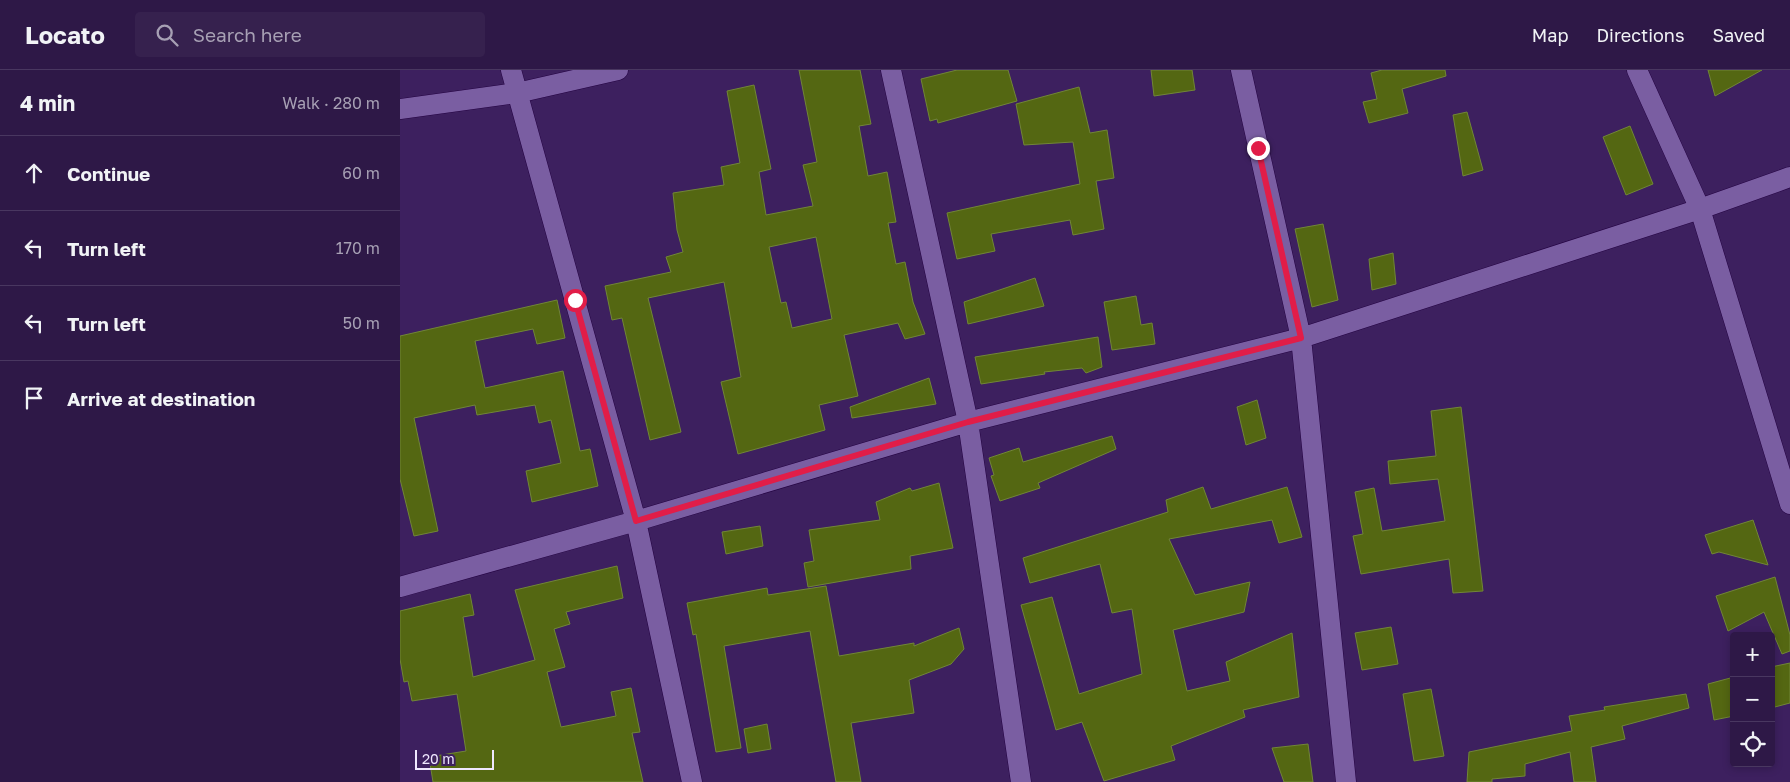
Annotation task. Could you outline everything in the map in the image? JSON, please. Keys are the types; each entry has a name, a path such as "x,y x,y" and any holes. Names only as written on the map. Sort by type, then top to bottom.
{"street":[{"path":"511,70 636,521 692,782"},
{"path":"400,109 518,93 618,70"},
{"path":"891,70 968,422 1021,782"},
{"path":"1240,70 1301,338 1346,782"},
{"path":"1637,70 1700,209 1790,504"},
{"path":"400,587 636,521 968,422 1301,338 1700,209 1790,177"}],"building":[{"path":"799,70 860,70 871,124 859,126 868,176 887,172 896,222 888,223 896,264 905,262 913,302 925,334 905,339 898,323 844,335 858,396 819,405 825,430 738,454 721,382 741,377 724,282 648,298 681,432 650,440 622,318 612,320 605,286 671,272 666,257 683,252 677,230 673,193 724,185 721,167 740,163 727,91 754,85 771,169 759,172 766,215 813,206 803,165 817,162","holes":["816,237 832,319 792,328 786,302 781,303 769,247"]},
{"path":"957,70 1008,70 1017,101 938,123 937,119 930,121 921,79"},
{"path":"1151,70 1192,70 1195,90 1154,96"},
{"path":"1382,70 1445,70 1446,76 1402,89 1408,113 1369,123 1363,102 1377,99 1371,73"},
{"path":"1708,70 1762,70 1715,96"},
{"path":"1079,87 1090,133 1107,130 1114,178 1096,181 1104,229 1073,235 1070,220 991,234 995,251 957,259 947,213 1080,184 1073,142 1024,145 1016,104"},
{"path":"1467,112 1483,170 1463,176 1453,115"},
{"path":"1630,126 1653,184 1626,195 1603,137"},
{"path":"1323,224 1338,300 1312,307 1295,229"},
{"path":"1393,253 1396,284 1372,290 1369,259"},
{"path":"1035,278 1044,306 968,324 964,302"},
{"path":"1136,296 1141,325 1152,323 1155,344 1112,350 1104,302"},
{"path":"557,300 565,338 537,344 533,329 475,341 485,388 563,371 580,451 590,449 598,486 532,502 526,471 561,463 551,420 539,423 535,405 477,415 475,405 414,418 438,531 414,536 400,479 400,336"},
{"path":"1098,337 1102,367 1086,373 1082,368 1044,372 1045,374 981,384 975,357"},
{"path":"929,378 936,404 852,418 850,407"},
{"path":"1257,400 1266,438 1246,445 1237,407"},
{"path":"1461,407 1483,591 1453,593 1449,559 1361,574 1353,536 1363,534 1355,492 1374,488 1382,531 1445,521 1438,479 1390,484 1388,461 1436,456 1431,411"},
{"path":"1112,436 1116,449 1038,483 1040,488 1000,501 991,476 994,475 989,458 1019,448 1023,462"},
{"path":"939,483 953,548 910,556 911,569 808,587 804,563 814,561 809,530 880,520 876,502 910,488 912,491"},
{"path":"1203,487 1211,509 1287,487 1302,537 1279,543 1272,520 1169,539 1195,595 1250,582 1244,612 1173,630 1187,691 1230,681 1226,662 1292,633 1299,697 1243,710 1245,717 1171,746 1175,760 1104,781 1082,722 1056,730 1021,605 1052,597 1079,694 1142,674 1132,609 1112,613 1100,564 1030,583 1023,558 1168,512 1166,500"},
{"path":"1753,520 1768,565 1719,552 1712,554 1705,535"},
{"path":"760,526 763,546 726,554 722,532"},
{"path":"617,566 623,598 566,612 570,624 554,629 565,667 547,672 561,727 616,716 611,692 631,688 640,732 632,733 643,782 433,782 429,757 466,751 457,694 412,701 408,681 404,682 400,659 400,611 470,594 474,615 463,617 473,677 535,660 515,590"},
{"path":"1775,577 1790,635 1790,651 1782,654 1775,638 1775,632 1773,632 1764,612 1728,631 1716,596"},
{"path":"826,586 839,656 914,643 914,646 959,628 964,649 951,664 909,680 914,713 851,723 861,782 836,782 810,631 724,646 741,748 716,752 696,634 693,635 687,603 767,588 768,595"},
{"path":"1391,627 1398,664 1362,670 1355,633"},
{"path":"1790,663 1790,703 1775,707 1775,677 1775,666"},
{"path":"1730,678 1730,717 1714,720 1708,684"},
{"path":"1431,689 1444,756 1414,761 1403,694"},
{"path":"1686,694 1689,708 1622,726 1625,739 1591,747 1596,782 1574,782 1570,752 1525,764 1525,776 1492,779 1492,782 1467,782 1469,752 1572,731 1569,716 1605,710 1604,707"},
{"path":"767,724 771,749 748,753 744,729"},
{"path":"1308,744 1313,782 1284,782 1272,748"}],"route":[{"path":"575,300 636,521 968,422 1301,338 1258,148"}]}
